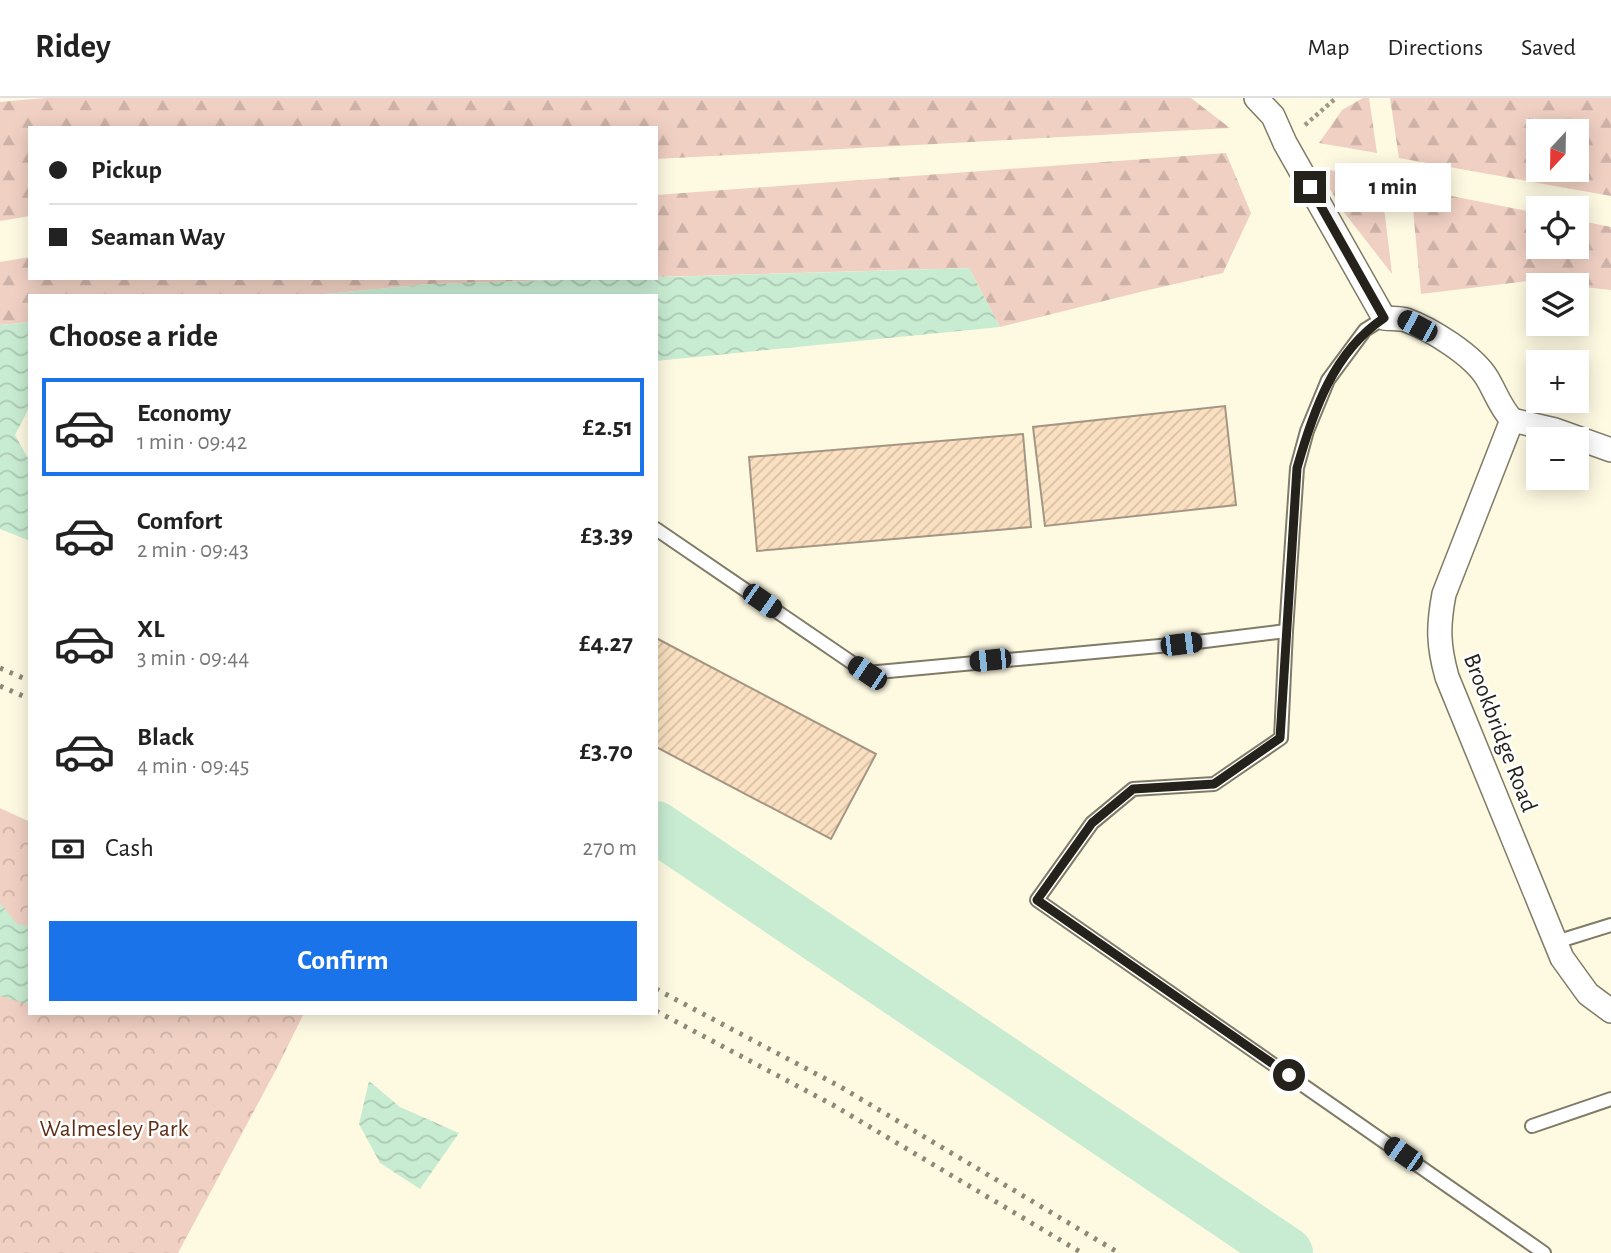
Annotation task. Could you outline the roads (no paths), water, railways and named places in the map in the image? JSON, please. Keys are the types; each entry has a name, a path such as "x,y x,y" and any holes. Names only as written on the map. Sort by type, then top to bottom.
{"street":[{"path":"1256,98 1273,117 1384,318 1404,319 1476,363 1502,410 1512,420 1555,430 1611,450"},
{"name":"Brookbridge Road","path":"1512,420 1444,594 1438,622 1440,650 1447,677 1562,958 1588,994 1611,1010"}],"lane":[{"path":"1384,318 1365,330 1328,380 1307,431 1297,468 1280,738 1214,784 1133,789 1092,823 1037,900 1544,1253"},
{"path":"658,530 867,673 1286,631"},
{"path":"1556,942 1611,925"},
{"path":"1532,1126 1611,1099"}],"water":[{"path":"969,268 1000,327 658,361 658,294 325,294 429,284 658,280 658,277"},
{"path":"28,322 28,410 15,435 28,458 28,540 0,529 0,325"},
{"path":"0,903 17,924 28,926 28,1004 0,996"},
{"path":"369,1081 400,1107 459,1133 420,1189 380,1163 359,1124"}],"waterway":[{"path":"658,828 1287,1253"}],"railway":[{"path":"0,668 28,680"},
{"path":"0,686 28,698"},
{"path":"658,990 839,1086 1119,1253"},
{"path":"658,1012 833,1105 1082,1253"}],"park label":[{"name":"Walmesley Park","path":"114,1129"}]}
